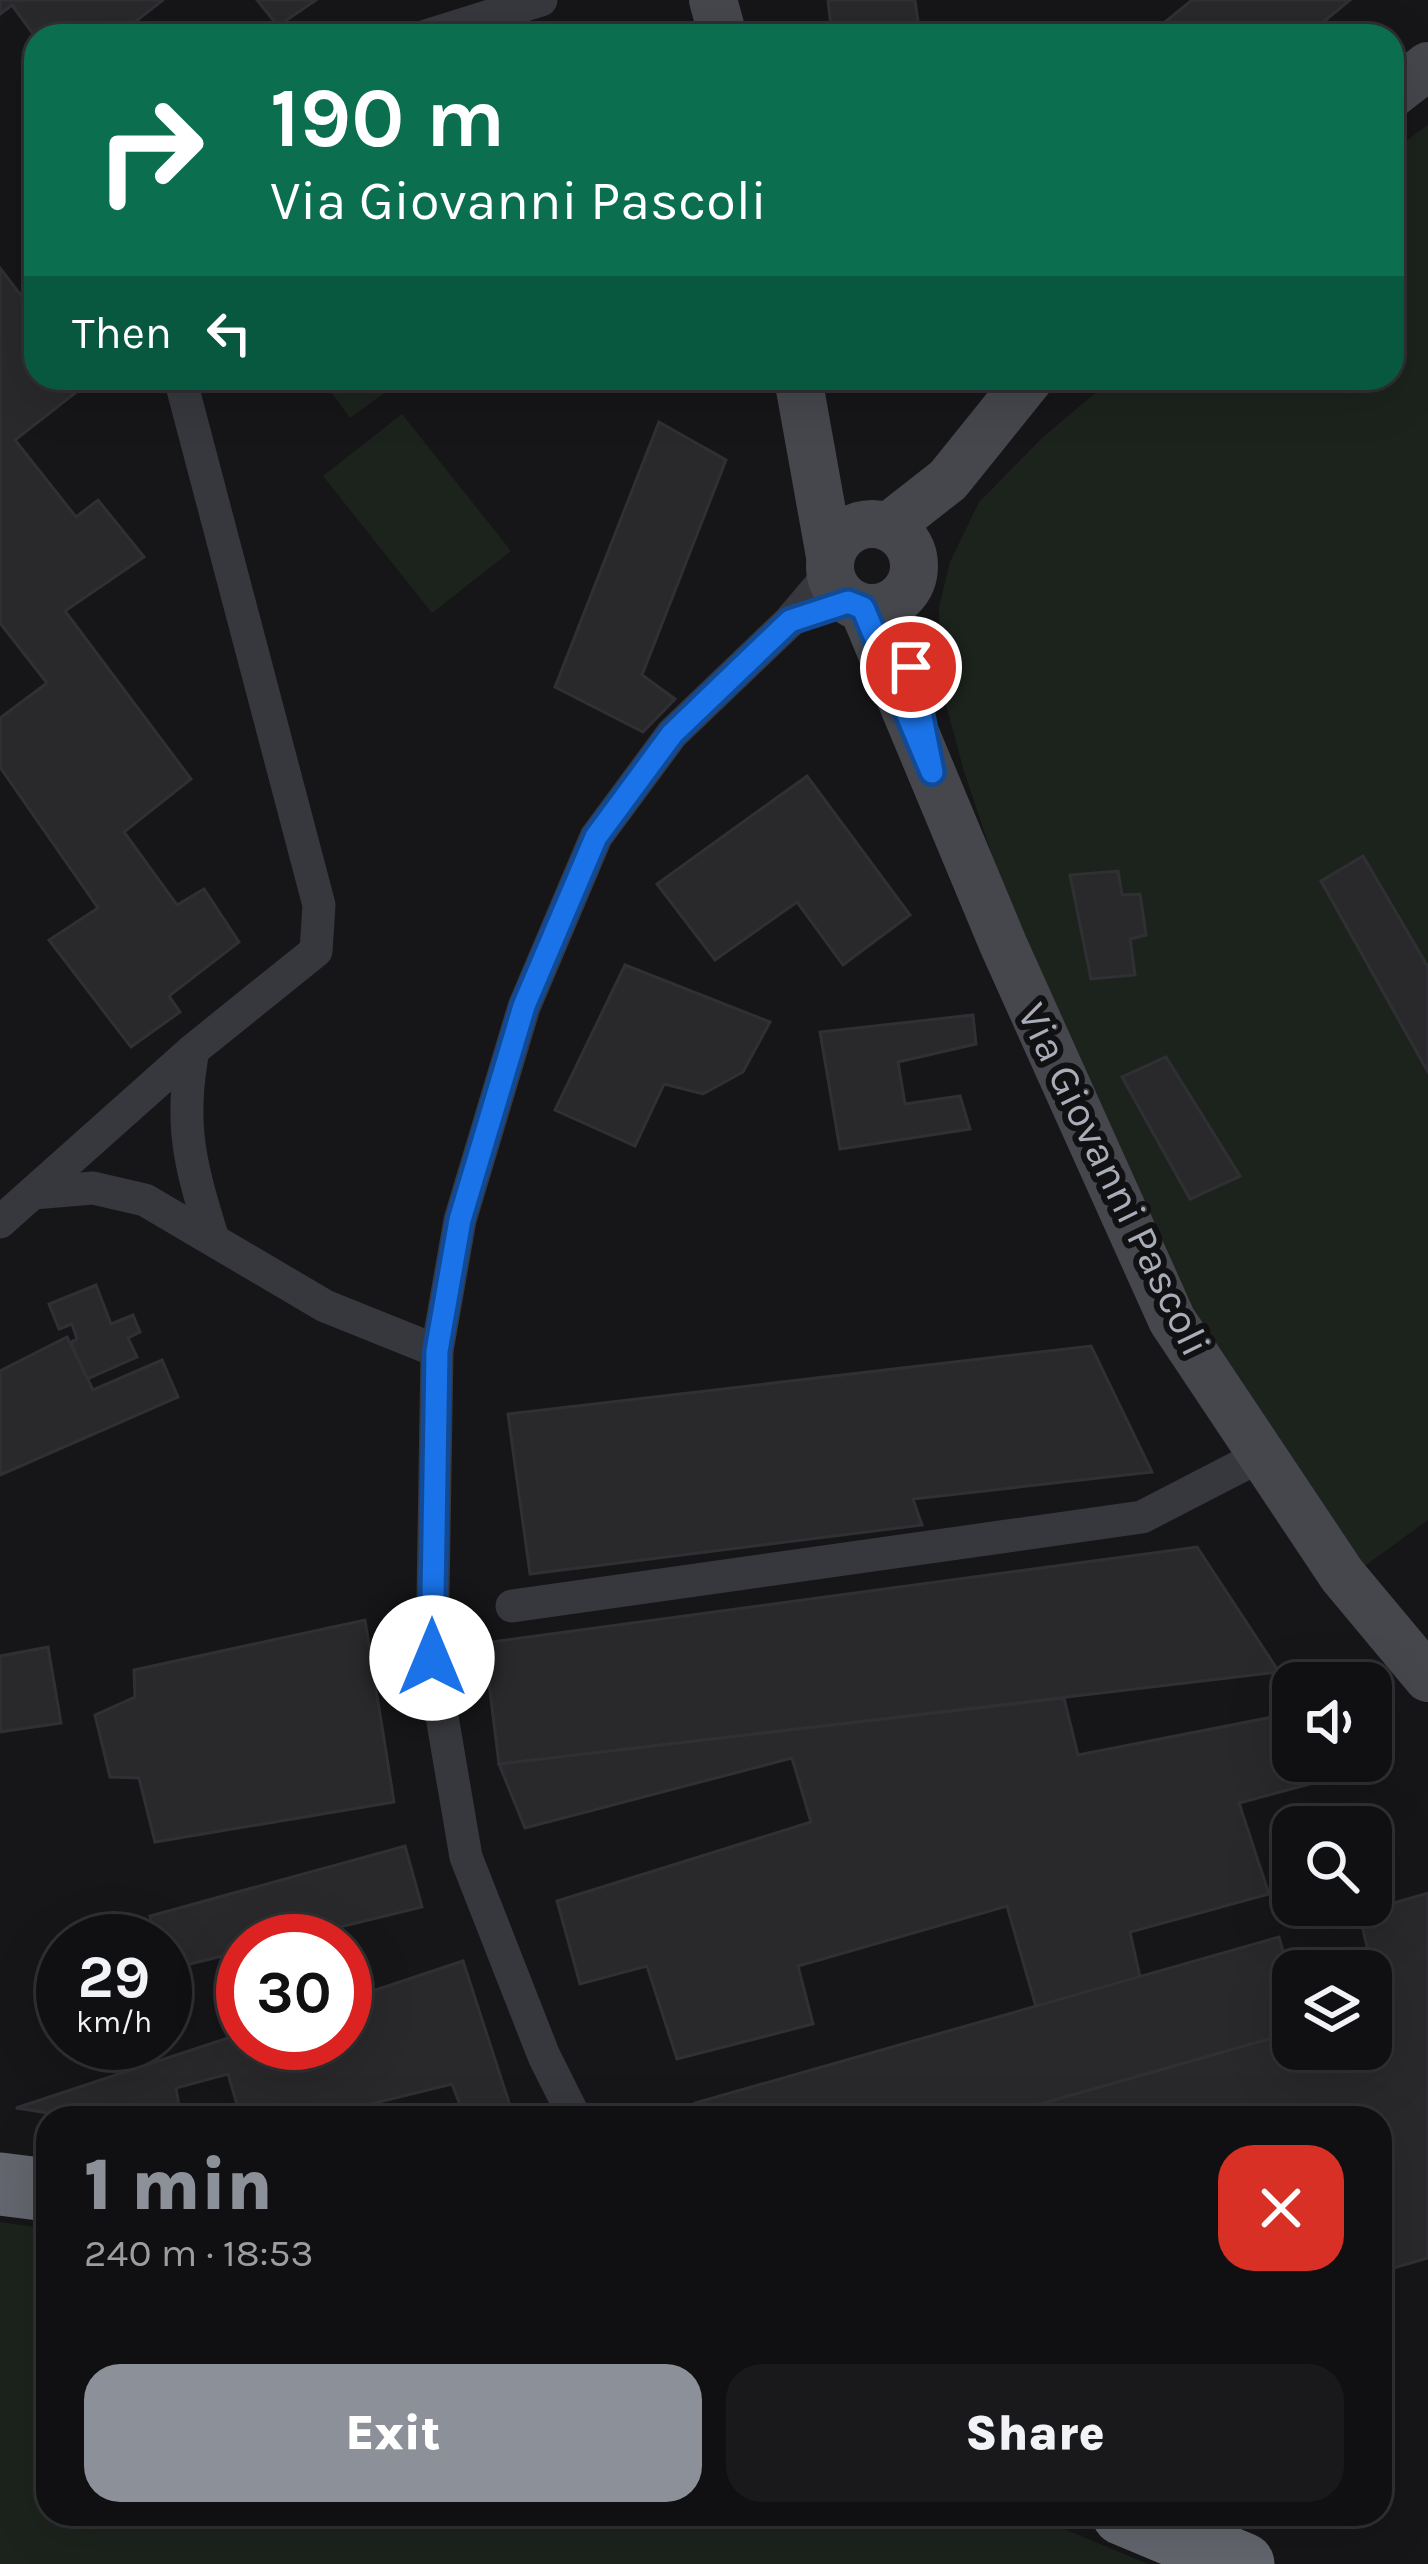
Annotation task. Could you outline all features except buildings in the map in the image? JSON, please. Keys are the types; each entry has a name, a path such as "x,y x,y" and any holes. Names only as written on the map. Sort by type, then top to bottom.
{"highway":[{"path":"0,2183 36,2188"},
{"path":"1152,2526 1243,2564"}],"street":[{"path":"464,24 541,0"},
{"path":"1404,85 1428,66"},
{"path":"0,1222 194,1049 316,952 319,905 183,390"},
{"path":"569,2106 544,2056 466,1857 432,1658 437,1351 460,1220 524,1006 596,837 672,734 790,621 868,568 1020,390"},
{"name":"Via Giovanni Pascoli","path":"802,396 868,568 932,772 1003,944 1172,1319 1342,1575 1428,1678"},
{"path":"194,1049 184,1099 191,1165 212,1236"},
{"path":"33,1193 93,1188 145,1200 325,1306 437,1351"},
{"path":"512,1606 1142,1517 1262,1455"}],"shaded area":[{"path":"1428,125 1428,1520 1362,1568 1265,1428 1192,1306 1023,948 942,690 939,607 950,562 979,502 1042,438 1099,390 1404,390 1404,142"},
{"path":"330,390 388,390 350,418"},
{"path":"402,414 511,551 432,613 323,476"},
{"path":"0,2222 36,2227 36,2526 1057,2526 1148,2564 0,2564"}],"route":[{"path":"432,1658 437,1351 460,1220 524,1006 596,837 672,734 752,654 790,621 848,602 863,608 932,772 911,667"}]}
